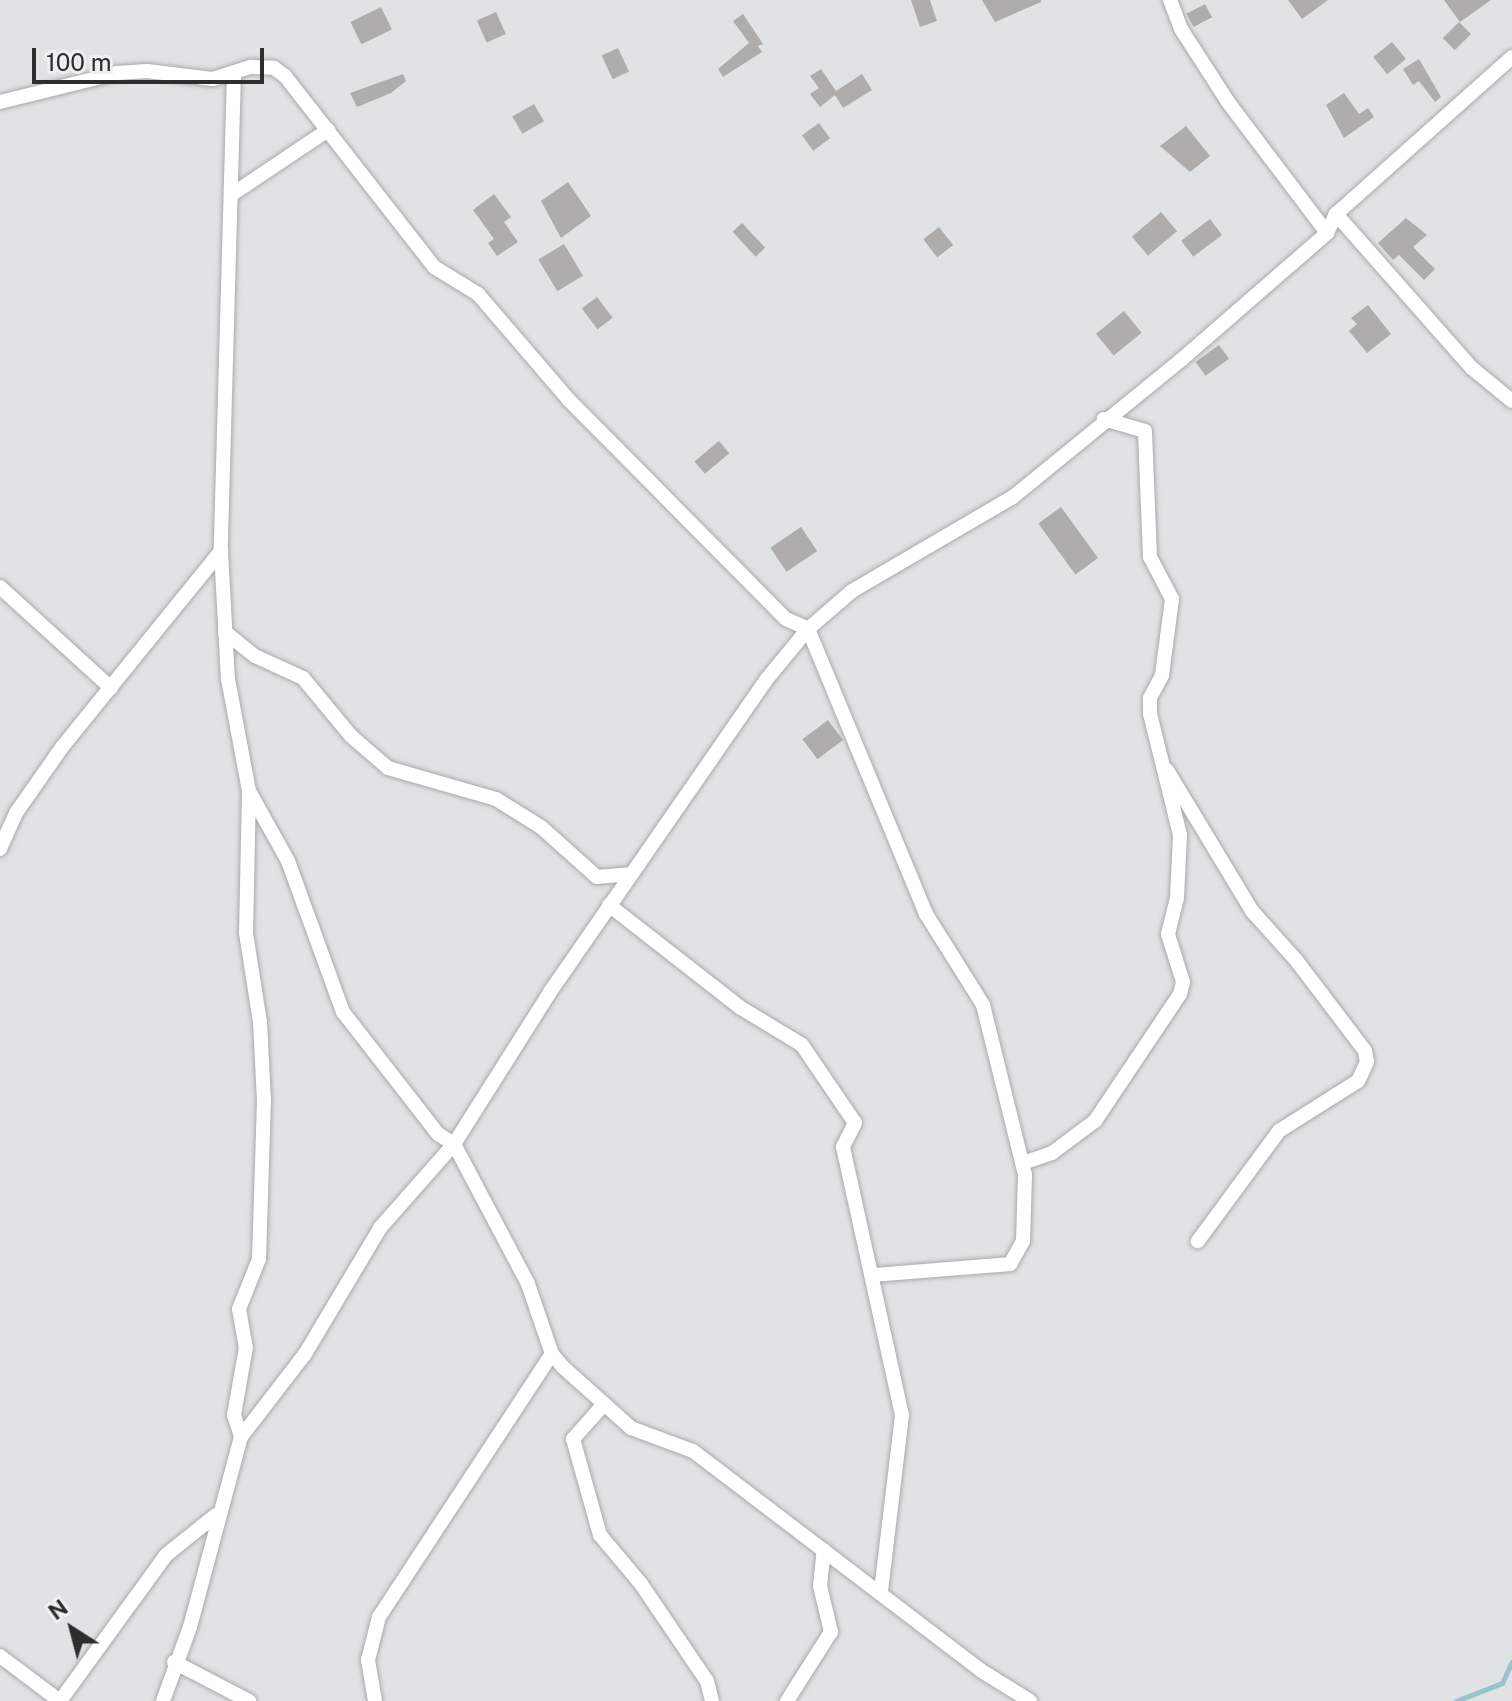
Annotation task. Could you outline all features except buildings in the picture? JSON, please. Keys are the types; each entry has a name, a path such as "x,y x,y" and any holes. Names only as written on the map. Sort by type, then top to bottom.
{"street":[{"path":"1170,0 1181,29 1228,102 1327,233"},
{"path":"163,1701 174,1662 190,1627 216,1515 241,1437 305,1354 380,1228 454,1144 609,905 727,732 808,629 852,591 1013,497 1327,233 1336,214 1512,57"},
{"path":"0,102 117,73 147,71 213,79 274,68 328,130 434,267 469,285 569,400 786,619 808,629 926,914 983,1005 1023,1163 1023,1241 1010,1264 872,1275"},
{"path":"234,73 221,551 225,632 249,791 246,933 260,1022 264,1100 259,1259 239,1309 246,1347 234,1415 241,1437"},
{"path":"231,195 328,130"},
{"path":"1336,214 1472,368 1512,401"},
{"path":"1023,1163 1052,1153 1095,1121 1180,994 1182,971 1168,934 1177,898 1180,835 1156,752 1150,698 1162,675 1172,599 1150,557 1145,431 1104,419"},
{"path":"0,849 16,813 221,551"},
{"path":"0,587 111,688"},
{"path":"225,632 255,656 303,678 351,736 388,768 496,799 541,827 597,877 630,874"},
{"path":"1156,752 1252,911 1305,971 1365,1051 1367,1062 1358,1081 1279,1131 1198,1241"},
{"path":"249,791 288,861 343,1012 438,1134 454,1144 528,1284 552,1354 604,1404 651,1439 693,1451 881,1591 980,1670 1030,1701"},
{"path":"609,905 741,1008 802,1045 855,1123 843,1147 902,1415 881,1591"},
{"path":"375,1701 368,1660 379,1617 552,1354"},
{"path":"604,1404 573,1439 600,1535 666,1620 707,1681 712,1701"},
{"path":"0,1656 60,1701 166,1555 216,1515"},
{"path":"787,1701 831,1632 820,1586 824,1550"},
{"path":"174,1662 249,1701"}],"waterway":[{"path":"1456,1701 1502,1683 1512,1662"}]}
